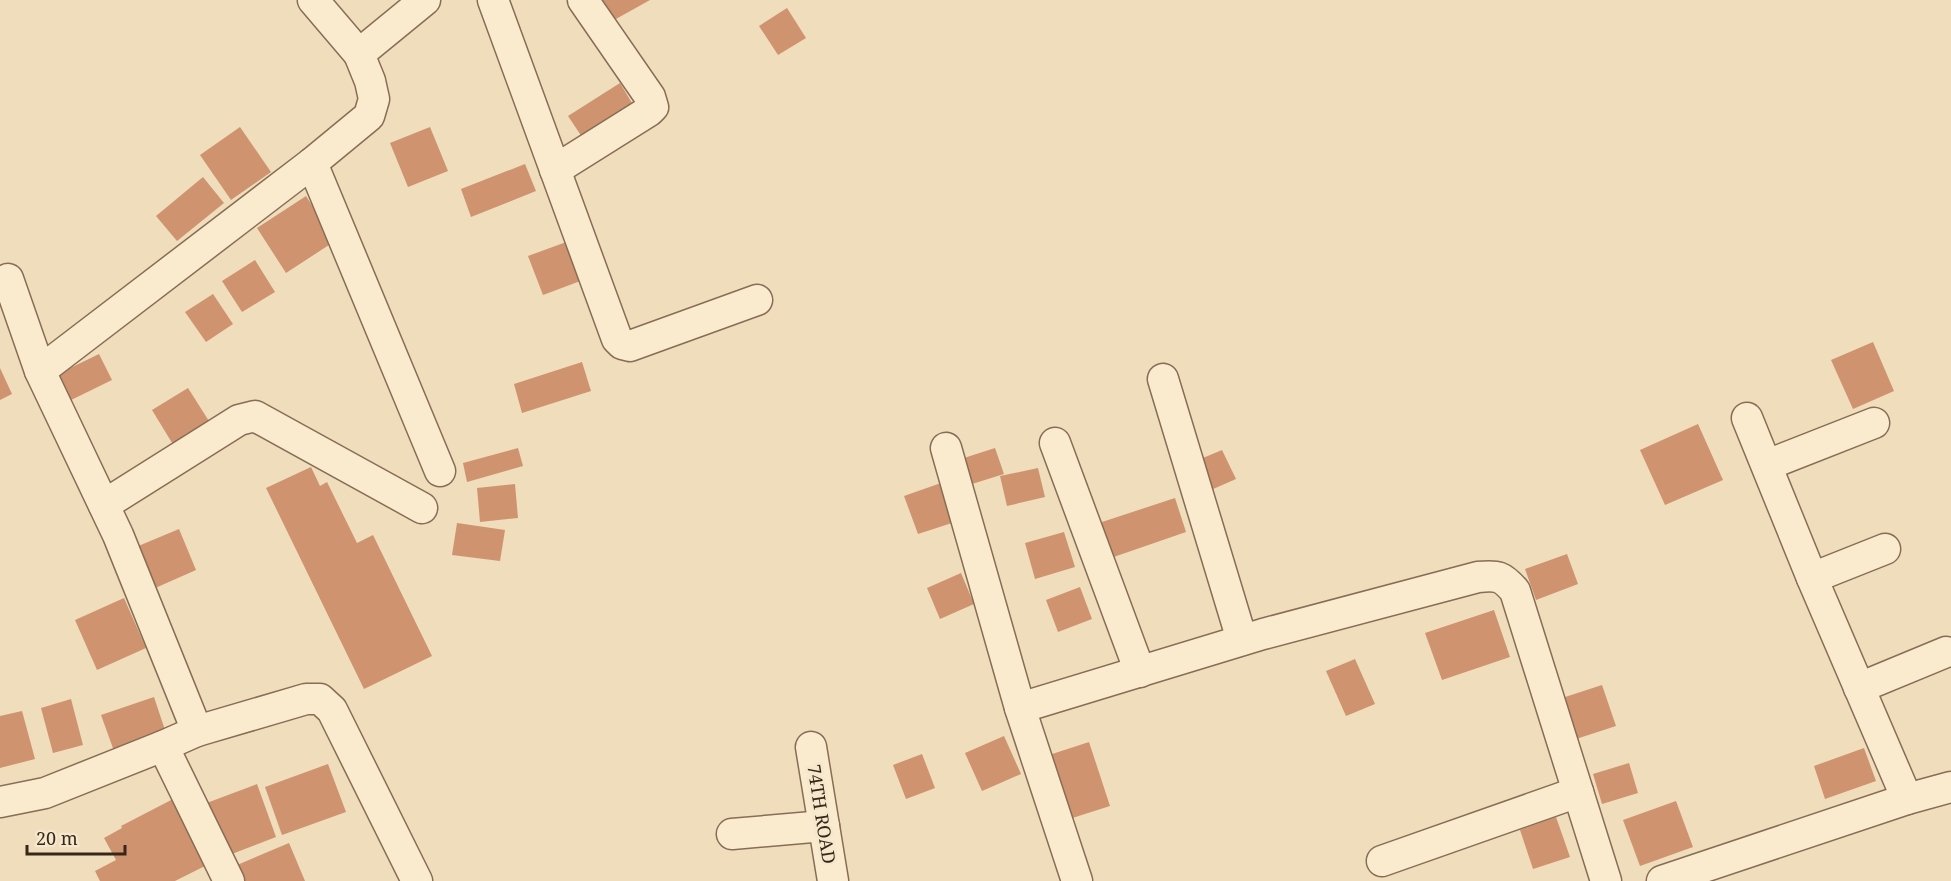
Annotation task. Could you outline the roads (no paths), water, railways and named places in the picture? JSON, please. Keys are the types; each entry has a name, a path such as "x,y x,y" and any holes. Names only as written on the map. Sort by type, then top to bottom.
{"street":[{"path":"40,371 312,163 369,116 374,99 370,81 359,54 313,0"},
{"path":"359,54 425,0"},
{"path":"493,0 617,339 622,344 630,345 757,300"},
{"path":"555,170 653,107 650,97 583,0"},
{"path":"312,163 440,471"},
{"path":"3,276 40,371 118,535 197,731"},
{"path":"1163,379 1253,637"},
{"path":"104,505 239,420 255,416 422,508"},
{"path":"1747,418 1812,578 1907,798"},
{"path":"1767,465 1874,423"},
{"path":"1055,443 1140,672"},
{"path":"946,448 1020,708 1077,881"},
{"path":"1812,578 1885,549"},
{"path":"1020,708 1253,637 1478,577 1494,575 1506,581 1515,591 1606,881"},
{"path":"1859,688 1946,652"},
{"path":"0,802 45,793 197,731 306,699 320,699 332,710 417,881"},
{"path":"163,746 229,881"},
{"name":"74TH ROAD","path":"811,747 833,881"},
{"path":"1662,881 1907,798 1951,787"},
{"path":"1382,861 1578,792"},
{"path":"732,834 824,826"}]}
